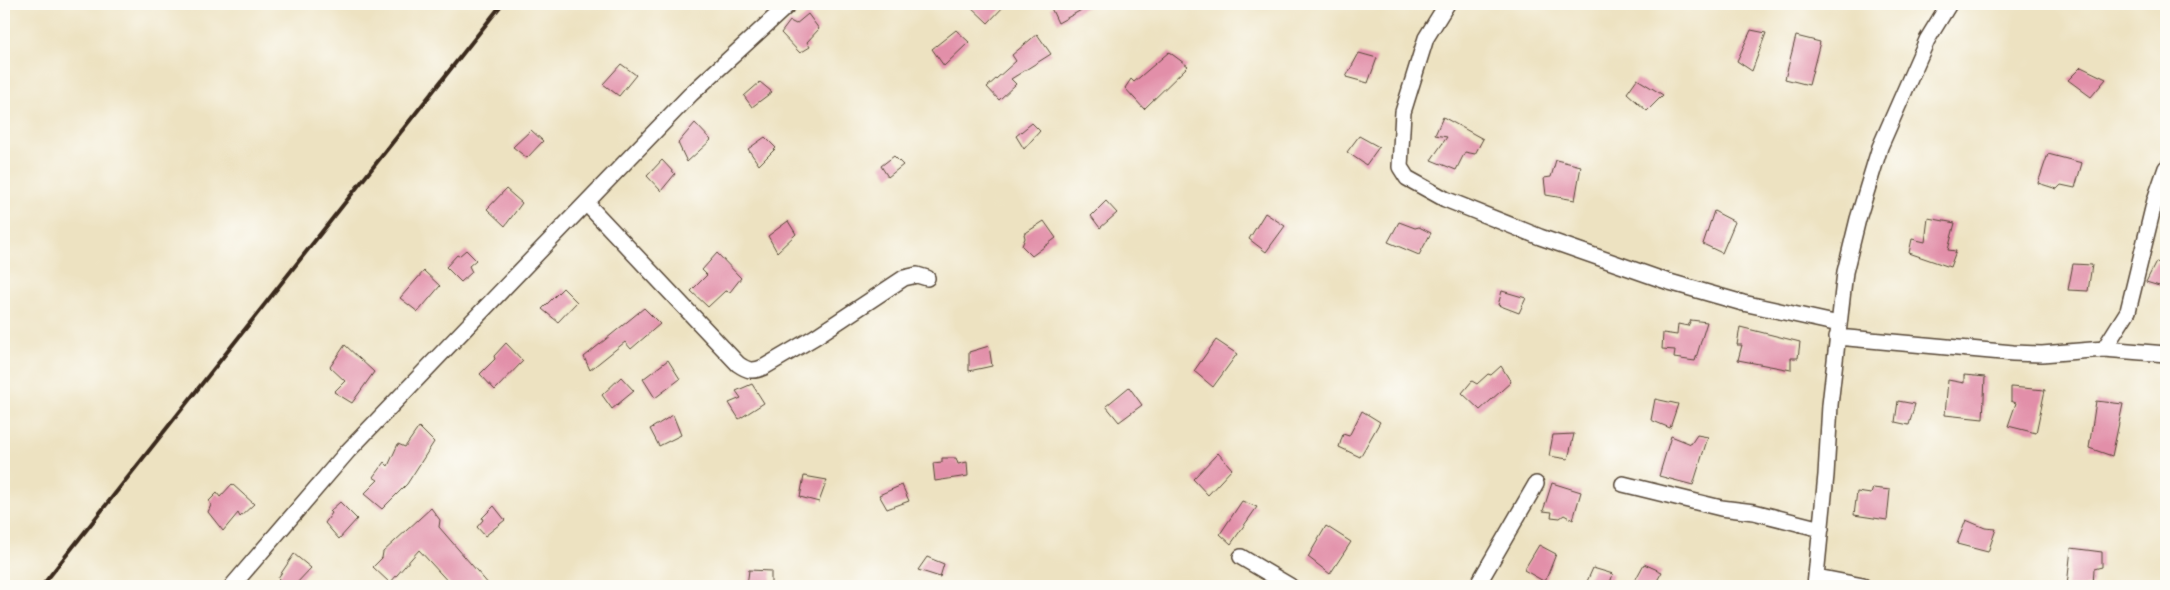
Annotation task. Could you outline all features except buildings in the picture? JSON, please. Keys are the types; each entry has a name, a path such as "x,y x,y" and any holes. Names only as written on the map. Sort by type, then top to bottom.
{"street":[{"path":"232,586 348,451 691,94 788,4"},
{"path":"1447,4 1426,38 1404,112 1400,167 1407,178 1445,199 1540,237 1666,281 1838,330 2013,353 2042,354 2104,349 2166,354"},
{"path":"1862,586 1816,582 1830,405 1845,272 1858,219 1880,147 1927,40 1949,4"},
{"path":"2104,349 2128,311 2155,200 2166,168"},
{"path":"586,203 645,268 747,371 755,371 764,367 815,337 904,278 917,275 928,278"},
{"path":"1477,586 1536,484"},
{"path":"1623,484 1721,508 1754,512 1821,529"},
{"path":"1241,557 1290,586"}],"railway":[{"path":"42,586 502,4"}]}
